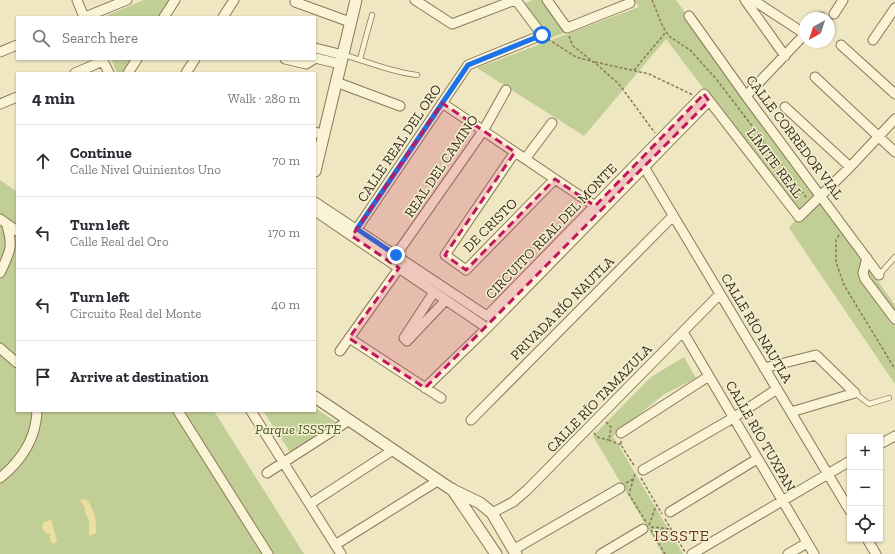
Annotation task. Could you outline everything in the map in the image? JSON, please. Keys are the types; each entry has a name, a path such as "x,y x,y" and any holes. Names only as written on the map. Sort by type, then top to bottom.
{"street":[{"path":"77,0 84,16"},
{"path":"87,16 127,0"},
{"path":"165,16 175,0"},
{"path":"224,16 234,0"},
{"path":"316,163 319,139 336,82 356,0"},
{"path":"415,0 452,24 515,0 542,35"},
{"path":"547,0 567,28 630,3"},
{"path":"745,0 785,56"},
{"path":"753,0 799,30"},
{"path":"835,12 843,0"},
{"path":"295,2 350,22"},
{"path":"873,40 895,8"},
{"name":"CALLE CORREDOR VIAL","path":"690,16 746,96 822,196 879,275"},
{"name":"CALLE REAL DEL ORO","path":"355,233 468,65 542,35"},
{"path":"746,96 799,41"},
{"path":"0,52 16,45"},
{"path":"841,45 895,94"},
{"path":"316,55 342,59"},
{"path":"77,72 103,60 109,72"},
{"path":"129,72 136,60"},
{"path":"187,72 194,60"},
{"path":"289,60 306,64 310,60"},
{"path":"815,77 895,152"},
{"path":"336,82 400,106"},
{"name":"REAL DEL CAMINO","path":"400,261 483,131 506,90"},
{"path":"0,104 16,97"},
{"name":"LÍMITE REAL","path":"704,98 799,217 822,196 895,119"},
{"name":"CIRCUITO REAL DEL MONTE","path":"316,203 355,233 487,316 595,206 642,164 660,140 704,98"},
{"name":"CIRCUITO REAL DEL MONTE","path":"425,388 487,328 704,98"},
{"path":"442,103 595,206"},
{"path":"785,107 850,167"},
{"path":"525,159 552,123"},
{"name":"DE CRISTO","path":"515,152 445,255 466,270 555,179"},
{"name":"CALLE RÍO NAUTLA","path":"642,164 847,506"},
{"path":"316,212 355,233 400,261 434,292 487,328"},
{"name":"PRIVADA RÍO NAUTLA","path":"471,420 673,216"},
{"path":"3,221 16,230"},
{"path":"0,273 13,255 10,234 3,221"},
{"path":"867,258 863,269 865,279 895,319"},
{"path":"340,351 400,261"},
{"path":"434,292 404,338 407,341 446,300"},
{"name":"CALLE RÍO TAMAZULA","path":"492,513 513,502 527,490 720,294"},
{"name":"CALLE RÍO TUXPAN","path":"683,332 814,554"},
{"path":"349,338 441,398"},
{"path":"0,348 16,362"},
{"path":"764,368 816,355 855,393 791,412"},
{"path":"621,433 709,376"},
{"path":"640,470 733,418 777,389"},
{"path":"316,398 348,421 451,489 480,503 492,513 514,552 620,488"},
{"path":"0,478 14,465 28,445 35,429 37,412"},
{"path":"179,412 268,554"},
{"path":"252,412 341,554"},
{"path":"267,473 348,421"},
{"path":"883,442 895,436"},
{"path":"310,504 393,450"},
{"path":"670,512 757,459"},
{"path":"692,554 783,502 847,463"},
{"path":"335,544 439,480"},
{"path":"451,489 496,554"},
{"path":"600,554 646,528"},
{"path":"869,542 876,554"},
{"path":"788,554 807,543"}],"lane":[{"path":"360,59 372,15"},
{"path":"342,59 360,59 397,73 417,75"},
{"path":"879,275 895,257"},
{"path":"855,393 869,404 889,398"}],"path":[{"path":"652,0 669,36 690,50 717,80 812,205"},
{"path":"567,28 573,46 619,84 660,140"},
{"path":"634,70 666,32"},
{"path":"542,35 576,56 594,62 649,74 704,98"},
{"path":"845,227 836,240 836,262 838,268 844,285 895,369"},
{"path":"600,416 611,427 609,440"},
{"path":"589,428 597,437 621,445"},
{"path":"640,470 629,494 646,528 665,554"},
{"path":"646,528 657,505 686,554"},
{"path":"646,528 671,529"}],"highlighted area":[{"path":"704,94 709,101 425,388 349,338 399,268 352,236 442,103 515,152 445,255 466,270 555,179 595,206"}],"green space":[{"path":"144,0 169,0 159,16 105,16"},
{"path":"533,0 542,0 566,32 551,38 525,3"},
{"path":"634,0 676,0 895,305 895,384 789,228 799,215 666,39 584,136 477,68 639,7"},
{"path":"111,60 130,60 123,72 117,72"},
{"path":"0,180 16,191 16,412 215,412 304,554 0,554"},
{"path":"684,357 696,378 663,395 613,436 683,554 663,554 593,436 651,377"},
{"name":"Parque ISSSTE","path":"316,409 339,424 292,455 264,412 316,412"}],"sand":[{"path":"86,499 93,511 96,524 96,533 89,536 89,520 85,512 85,508 80,500"},
{"path":"51,520 57,540 54,544 50,541 50,534 44,532 42,526 44,522"}],"district":[{"name":"ISSSTE","path":"682,535"}],"route":[{"path":"396,255 357,229 468,65 542,35"}]}
